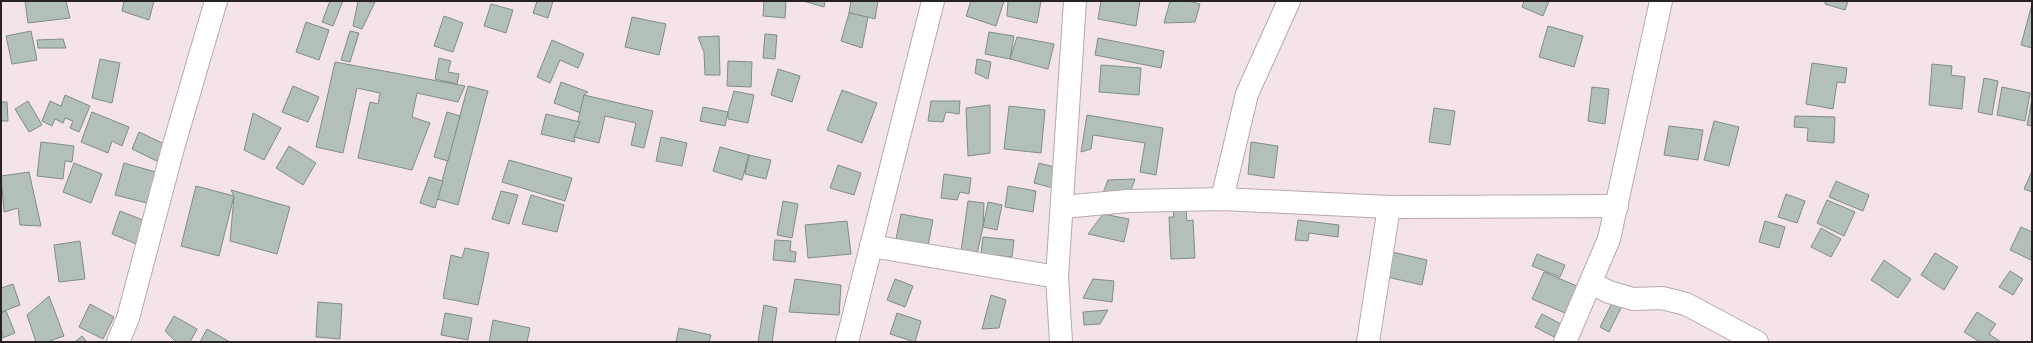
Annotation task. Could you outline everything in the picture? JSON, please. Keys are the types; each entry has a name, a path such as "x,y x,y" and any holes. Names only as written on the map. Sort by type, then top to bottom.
{"street":[{"path":"118,342 128,318 173,148 216,1"},
{"path":"846,342 933,1"},
{"path":"1061,342 1057,276 1063,207 1075,1"},
{"path":"1222,199 1248,94 1289,1"},
{"path":"1565,342 1609,240 1661,1"},
{"path":"1063,207 1127,202 1222,199 1389,207 1617,206"},
{"path":"1368,342 1389,207"},
{"path":"871,246 1057,276"},
{"path":"1591,283 1610,292 1633,299 1662,298 1686,304 1757,342"}],"building":[{"path":"25,1 66,1 70,18 28,23"},
{"path":"124,1 154,1 149,20 122,11"},
{"path":"330,1 343,1 333,26 322,22"},
{"path":"358,1 375,2 362,29 353,26"},
{"path":"537,1 553,1 548,18 533,13"},
{"path":"764,1 786,1 785,18 763,16"},
{"path":"803,1 825,1 824,7"},
{"path":"851,1 878,1 875,19 849,13"},
{"path":"971,1 1004,1 996,26 966,16"},
{"path":"1008,1 1041,1 1037,23 1007,16"},
{"path":"1101,1 1140,1 1136,26 1098,19"},
{"path":"1170,1 1189,1 1200,4 1195,22 1164,23"},
{"path":"1524,1 1549,1 1543,16 1522,7"},
{"path":"1825,1 1848,1 1845,10 1825,4"},
{"path":"491,4 513,10 506,33 484,26"},
{"path":"2032,4 2032,48 2021,45"},
{"path":"849,13 868,17 862,48 841,41"},
{"path":"444,16 463,23 453,52 434,46"},
{"path":"632,17 666,24 659,55 625,47"},
{"path":"306,22 329,30 319,60 296,52"},
{"path":"1548,26 1583,36 1574,67 1539,57"},
{"path":"31,31 37,60 12,64 6,36"},
{"path":"350,31 359,33 350,62 341,60"},
{"path":"989,32 1014,36 1010,59 985,54"},
{"path":"765,34 777,35 775,59 763,58"},
{"path":"719,36 720,75 705,75 704,52 698,37"},
{"path":"1017,37 1054,44 1048,69 1010,59"},
{"path":"1098,38 1164,51 1161,68 1095,55"},
{"path":"63,39 66,48 38,48 37,40"},
{"path":"552,40 584,54 578,68 560,60 550,83 537,77"},
{"path":"439,58 451,61 448,72 459,74 457,84 435,79"},
{"path":"100,59 120,63 112,103 92,98"},
{"path":"977,59 991,62 988,79 975,73"},
{"path":"728,61 752,62 751,87 727,86"},
{"path":"335,62 465,86 458,102 417,93 412,117 430,123 412,170 358,158 370,102 378,104 380,93 357,88 343,153 316,147"},
{"path":"1812,63 1847,68 1845,83 1837,82 1833,109 1806,104"},
{"path":"1932,64 1952,66 1951,75 1965,77 1962,109 1929,105"},
{"path":"1101,65 1141,68 1139,95 1099,92"},
{"path":"778,69 800,76 792,102 771,95"},
{"path":"1984,78 1998,81 1992,115 1978,112"},
{"path":"561,82 588,92 584,95 581,113 554,103"},
{"path":"293,86 319,97 308,122 282,112"},
{"path":"468,86 488,91 458,205 437,199"},
{"path":"1592,87 1609,89 1605,124 1588,121"},
{"path":"2002,87 2030,93 2025,121 1997,115"},
{"path":"842,90 877,103 862,143 827,130"},
{"path":"734,91 754,95 748,123 728,119 728,112"},
{"path":"65,95 90,106 79,132 70,128 73,121 65,118 63,123 55,119 52,126 42,121 50,101 61,106"},
{"path":"584,95 653,111 644,148 631,145 636,123 605,116 599,143 574,137"},
{"path":"2032,99 2032,126 2027,125"},
{"path":"28,101 42,125 29,132 15,109"},
{"path":"931,101 960,101 959,114 946,112 943,122 928,121"},
{"path":"1,102 7,102 8,121 1,121"},
{"path":"990,105 990,153 968,156 966,108"},
{"path":"1009,106 1045,110 1041,153 1004,149"},
{"path":"703,107 728,112 725,126 700,121"},
{"path":"1434,108 1455,111 1450,145 1429,142"},
{"path":"92,112 129,127 122,146 112,141 108,153 81,142"},
{"path":"447,112 460,116 448,161 434,157"},
{"path":"253,113 281,128 264,160 244,150"},
{"path":"546,114 580,122 574,137 575,142 541,134"},
{"path":"1087,115 1163,128 1156,175 1140,172 1145,143 1093,135 1091,149 1081,152"},
{"path":"1795,116 1835,117 1834,143 1807,141 1808,128 1794,127"},
{"path":"1714,121 1739,127 1729,166 1704,160"},
{"path":"1669,126 1703,130 1698,160 1664,155"},
{"path":"139,132 173,148 165,165 132,149"},
{"path":"661,137 687,143 682,166 656,161"},
{"path":"41,142 74,146 72,162 65,161 63,179 37,176"},
{"path":"1251,142 1278,146 1274,178 1248,174"},
{"path":"289,146 316,163 303,185 276,168"},
{"path":"720,147 749,155 742,180 713,171"},
{"path":"749,155 771,160 766,179 745,174"},
{"path":"509,160 572,178 565,201 502,182"},
{"path":"74,163 102,174 91,203 63,192"},
{"path":"124,163 159,173 151,204 115,195"},
{"path":"1039,163 1058,168 1053,188 1034,183"},
{"path":"838,165 861,173 854,195 830,188"},
{"path":"2032,171 2032,192 2024,189"},
{"path":"29,172 41,226 20,225 18,208 4,212 1,176"},
{"path":"944,174 971,178 969,194 960,192 957,200 941,198"},
{"path":"429,177 443,181 435,208 420,203"},
{"path":"1135,179 1127,201 1103,193 1108,180"},
{"path":"1836,181 1869,195 1863,211 1829,197"},
{"path":"196,186 234,196 219,256 181,246"},
{"path":"1008,186 1036,191 1033,212 1005,207"},
{"path":"231,190 290,207 277,254 230,241 234,196"},
{"path":"501,191 518,195 509,224 492,219"},
{"path":"1786,194 1805,201 1797,223 1778,217"},
{"path":"531,195 564,205 557,232 522,224"},
{"path":"1827,200 1855,212 1844,236 1817,223"},
{"path":"783,201 798,204 792,238 777,235"},
{"path":"968,201 984,203 983,227 977,254 961,252"},
{"path":"988,202 1002,205 997,230 983,227"},
{"path":"1173,210 1186,210 1187,221 1193,220 1195,258 1171,259 1169,217 1174,217"},
{"path":"120,211 148,222 139,245 112,234"},
{"path":"901,214 933,220 927,250 895,244"},
{"path":"1103,214 1129,219 1124,242 1088,234"},
{"path":"1298,220 1339,225 1338,237 1309,233 1308,241 1295,240"},
{"path":"847,221 851,254 808,258 805,225"},
{"path":"1765,221 1785,227 1779,248 1759,242"},
{"path":"2021,227 2032,232 2031,260 2010,250"},
{"path":"1821,228 1841,239 1831,257 1811,247"},
{"path":"983,237 1014,240 1012,257 981,254"},
{"path":"775,240 791,241 790,251 796,252 795,262 773,260"},
{"path":"80,241 85,279 59,282 54,245"},
{"path":"465,248 489,253 478,305 443,298 451,255 462,258"},
{"path":"1392,252 1427,260 1422,285 1387,277"},
{"path":"1935,253 1958,267 1944,290 1921,275"},
{"path":"1537,254 1565,265 1560,277 1532,266"},
{"path":"1884,260 1911,279 1898,298 1871,280"},
{"path":"2010,271 2023,279 2013,295 1999,287"},
{"path":"1544,272 1577,286 1565,313 1532,299"},
{"path":"795,279 841,285 839,315 789,312"},
{"path":"895,279 913,286 905,307 887,300"},
{"path":"1093,279 1114,281 1112,302 1083,298"},
{"path":"13,284 20,305 1,312 1,288"},
{"path":"991,295 1006,300 999,328 982,329"},
{"path":"49,296 64,336 47,342 36,342 27,315"},
{"path":"1613,301 1622,306 1609,332 1600,327"},
{"path":"318,302 342,304 340,339 316,337"},
{"path":"90,304 114,317 103,339 79,327"},
{"path":"764,305 777,308 772,342 758,342"},
{"path":"1108,310 1100,324 1084,325 1083,312"},
{"path":"6,311 15,333 2,338 1,313"},
{"path":"1977,312 1996,324 1989,334 2001,342 1980,342 1964,332"},
{"path":"445,313 472,318 468,340 441,335"},
{"path":"897,313 921,321 915,342 890,334"},
{"path":"1542,314 1561,324 1554,337 1535,327"},
{"path":"174,316 197,329 190,342 176,342 165,331"},
{"path":"493,320 530,328 527,342 489,342"},
{"path":"679,328 711,335 709,342 676,342"},
{"path":"207,329 230,342 200,342"},
{"path":"82,336 87,342 75,342"}]}
